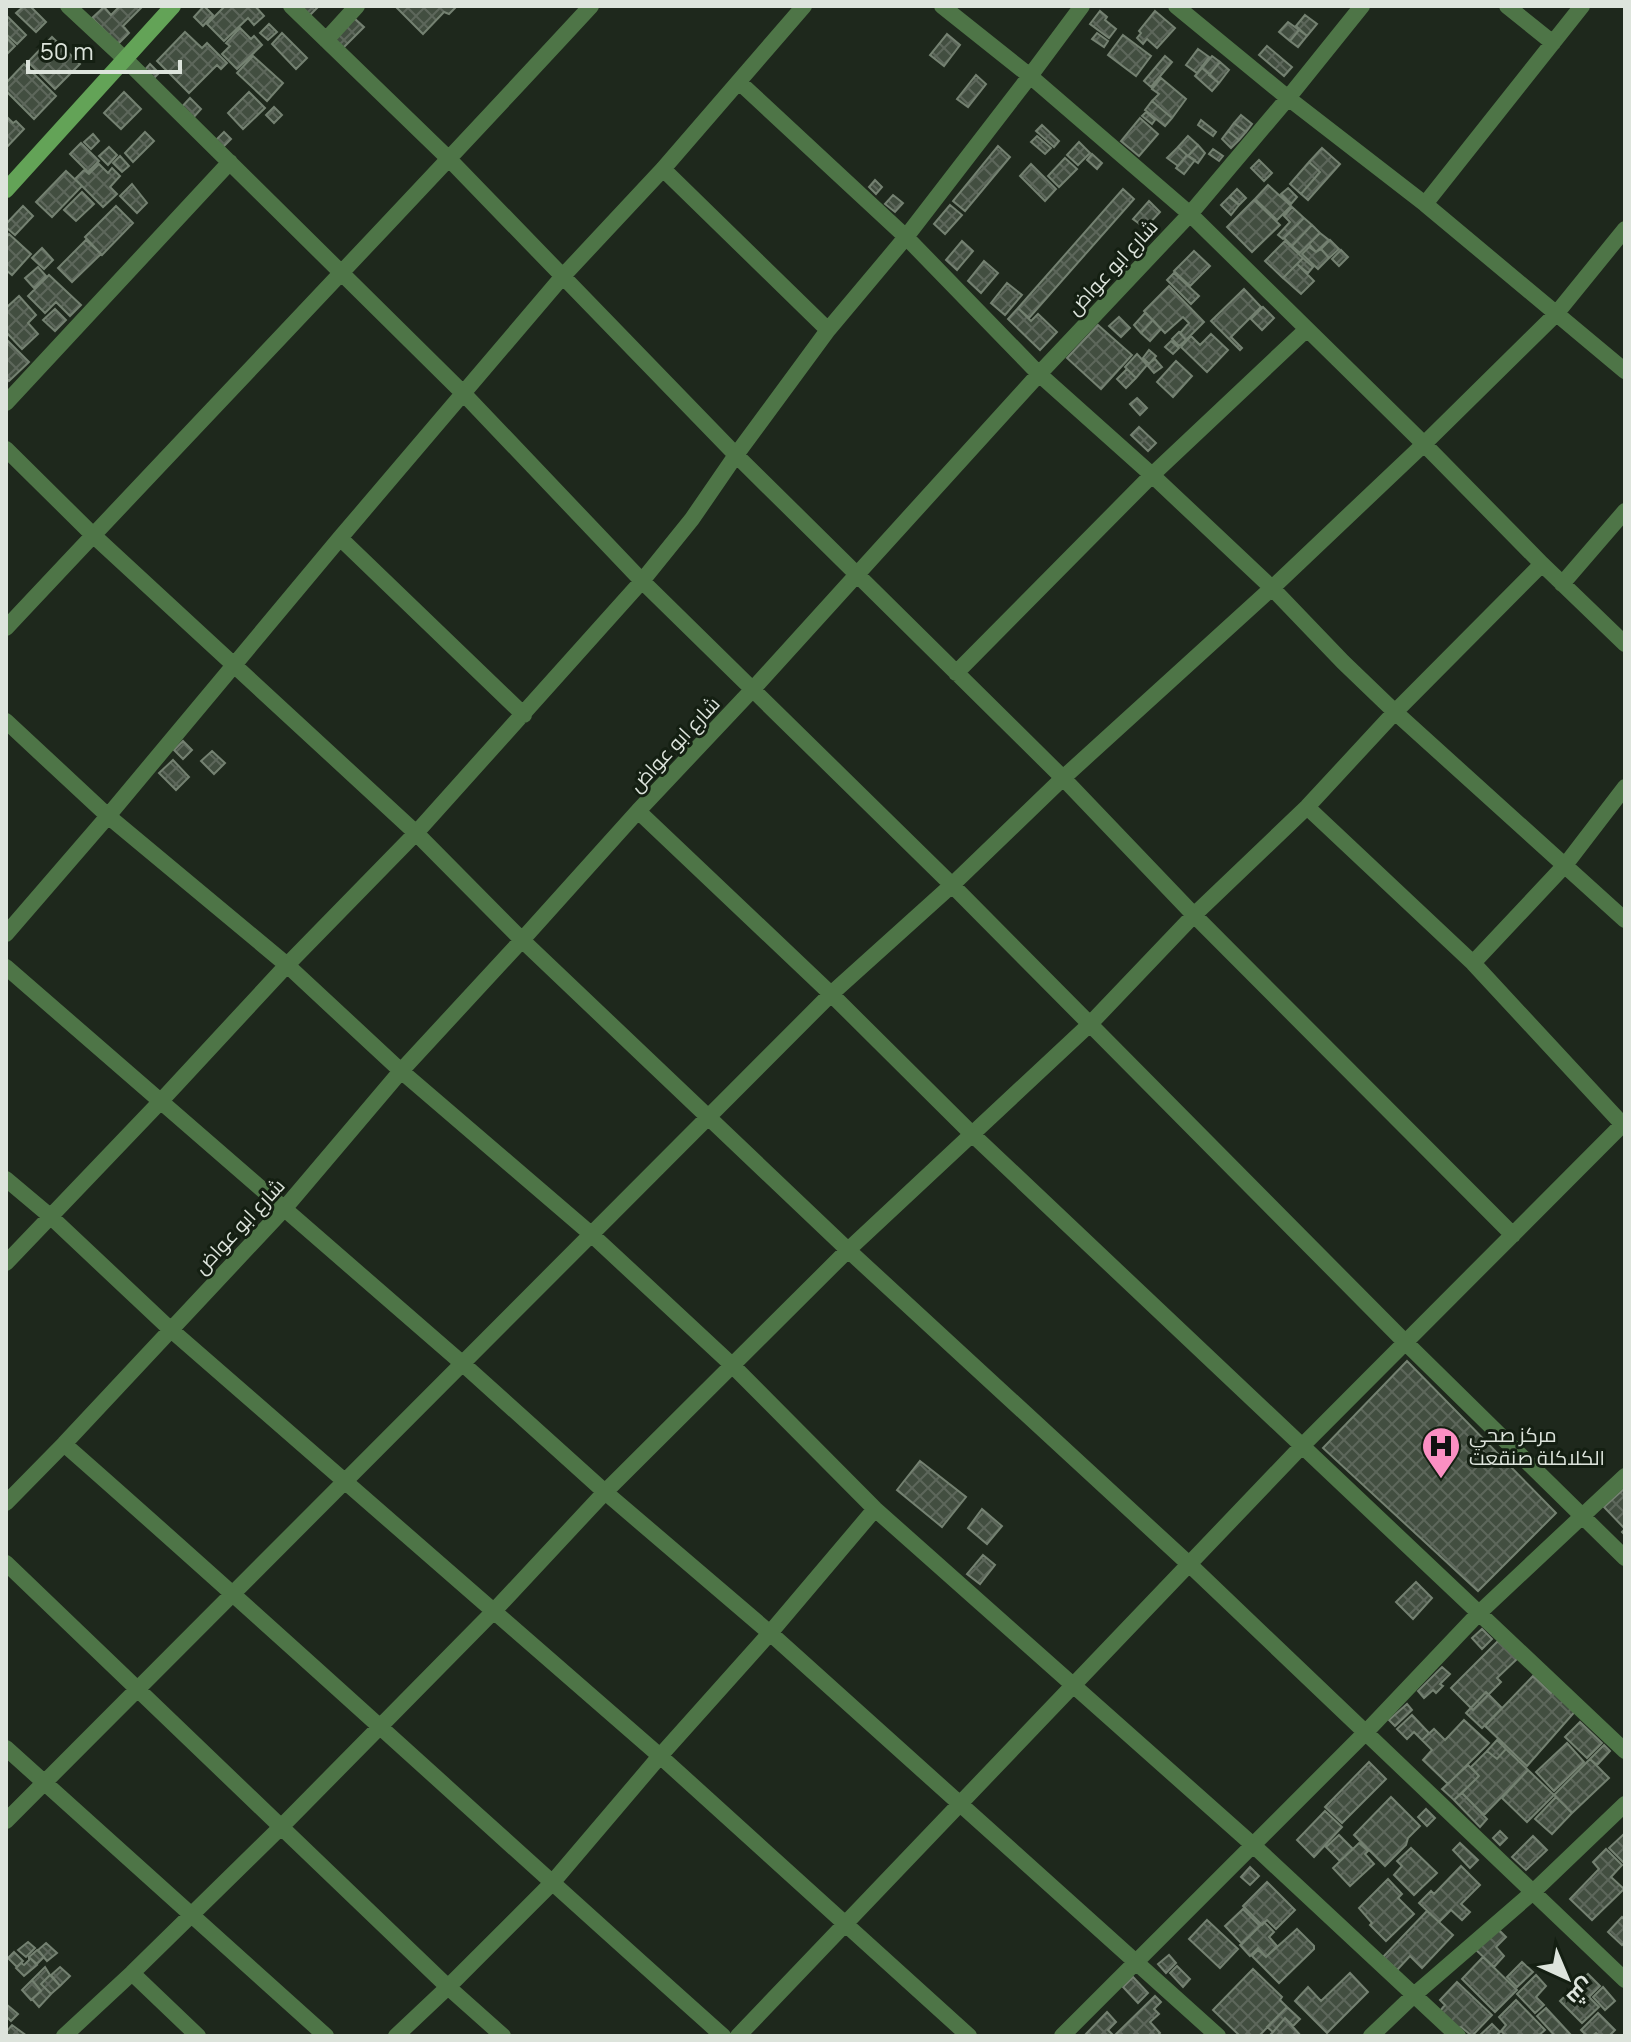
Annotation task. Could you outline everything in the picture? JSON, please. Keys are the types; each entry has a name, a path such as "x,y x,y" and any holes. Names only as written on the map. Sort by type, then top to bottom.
{"street":[{"path":"68,6 464,394 642,581 952,885 1404,1341 1625,1558"},
{"path":"6,190 173,6"},
{"path":"291,6 449,159 736,455 1063,778 1194,915 1513,1235"},
{"path":"326,40 357,6"},
{"path":"6,628 591,6"},
{"path":"6,934 563,276 663,169 804,6"},
{"path":"942,6 1030,76 1190,214 1625,644"},
{"path":"6,1263 416,833 642,581 692,519 828,330 906,237 1082,6"},
{"path":"1176,6 1425,204 1625,371"},
{"name":"شارع ابو عواض","path":"6,1503 284,1209 401,1071 1039,374 1190,214 1362,6"},
{"path":"1507,6 1553,43"},
{"path":"1425,204 1582,6"},
{"path":"739,82 906,237 1039,374 1272,588 1395,712 1625,920"},
{"path":"6,403 230,162"},
{"path":"663,169 828,330"},
{"path":"6,1821 831,994 1424,444 1556,314 1625,229"},
{"path":"956,673 1152,475 1307,329"},
{"path":"6,449 93,535 416,833 522,940 848,1250 1190,1565 1625,1980"},
{"path":"1562,584 1625,511"},
{"path":"340,538 524,715"},
{"path":"64,2036 282,1826 493,1612 605,1492 848,1250 1090,1024 1194,915 1307,807 1395,712 1542,564"},
{"path":"6,721 108,816 287,965 401,1071 591,1234 732,1365 875,1509 1253,1845 1458,2036"},
{"path":"1473,963 1566,864 1625,787"},
{"path":"738,2036 1404,1341 1624,1125 1473,963 1307,807"},
{"path":"638,811 831,994 973,1135 1625,1751"},
{"path":"6,967 770,1633 1218,2036"},
{"path":"6,1179 170,1329 660,1756 969,2036"},
{"path":"64,1444 233,1592 723,2036"},
{"path":"1062,2036 1366,1732 1479,1613 1625,1476"},
{"path":"396,2036 552,1883 875,1509"},
{"path":"6,1563 448,1987 503,2036"},
{"path":"6,1748 326,2036"},
{"path":"1371,2036 1533,1892 1625,1804"},
{"path":"132,1973 198,2036"}],"building":[{"path":"24,6 30,6 46,22 36,32 16,13"},
{"path":"120,6 143,6 123,26 129,33 118,44 92,18 104,7 111,15"},
{"path":"204,6 213,15 203,26 194,17"},
{"path":"225,6 255,6 264,16 254,25 248,18 224,41 207,24"},
{"path":"301,6 319,6 310,15"},
{"path":"395,6 457,6 449,14 444,12 423,34"},
{"path":"1100,11 1116,29 1109,38 1090,24"},
{"path":"1155,11 1175,28 1157,48 1147,39 1143,44 1137,38"},
{"path":"1305,15 1317,24 1307,36 1296,26"},
{"path":"8,17 26,35 17,44 6,34"},
{"path":"354,18 364,27 340,51 331,41"},
{"path":"1288,22 1299,30 1290,41 1279,32"},
{"path":"269,24 277,32 268,40 260,33"},
{"path":"240,28 262,45 237,69 222,54 230,46 226,43"},
{"path":"1299,30 1307,36 1298,47 1290,41"},
{"path":"185,32 202,48 207,43 227,63 221,69 217,65 189,93 157,61"},
{"path":"282,33 307,58 296,69 272,44"},
{"path":"1097,33 1108,41 1104,47 1092,39"},
{"path":"947,34 960,45 944,66 930,55"},
{"path":"1123,35 1151,56 1136,76 1108,55"},
{"path":"6,37 15,46 6,55"},
{"path":"52,37 80,64 55,89 28,62"},
{"path":"1267,46 1292,67 1284,76 1259,55"},
{"path":"1198,49 1209,57 1197,73 1186,65"},
{"path":"253,56 283,83 267,101 237,73"},
{"path":"1165,56 1172,62 1151,87 1144,81"},
{"path":"1212,56 1220,62 1210,74 1202,68"},
{"path":"1220,62 1229,70 1219,83 1209,75"},
{"path":"24,64 56,96 34,119 6,91 6,83"},
{"path":"150,64 159,73 151,81 143,72"},
{"path":"1202,68 1219,83 1212,91 1195,76"},
{"path":"976,75 986,84 968,107 957,99"},
{"path":"1161,78 1186,99 1172,118 1152,101 1159,94 1152,89"},
{"path":"124,92 141,109 121,129 104,113"},
{"path":"249,92 265,108 243,129 228,113"},
{"path":"190,98 201,109 191,120 179,110"},
{"path":"1152,101 1172,118 1165,126 1145,110"},
{"path":"274,107 282,115 274,123 266,115"},
{"path":"1146,112 1155,120 1152,124 1142,116"},
{"path":"1241,115 1252,124 1246,132 1234,123"},
{"path":"6,116 24,129 6,148"},
{"path":"1140,118 1158,134 1139,156 1121,141"},
{"path":"1201,120 1216,132 1213,136 1198,125"},
{"path":"1234,123 1246,132 1239,140 1228,131"},
{"path":"1042,125 1059,141 1054,147 1036,131"},
{"path":"1228,131 1239,140 1231,148 1222,139"},
{"path":"145,132 154,141 133,162 125,153"},
{"path":"224,132 231,139 223,147 216,140"},
{"path":"93,134 99,141 91,149 84,142"},
{"path":"1037,136 1051,148 1045,154 1031,142"},
{"path":"1188,136 1198,145 1188,156 1178,147"},
{"path":"1079,142 1090,153 1078,165 1067,155"},
{"path":"81,143 99,161 88,172 70,154"},
{"path":"1198,145 1205,153 1198,163 1188,156"},
{"path":"998,146 1010,157 965,211 953,201"},
{"path":"109,147 117,155 108,165 99,156"},
{"path":"1178,147 1187,155 1178,166 1167,158"},
{"path":"1322,148 1340,164 1308,200 1301,194 1320,172 1309,162"},
{"path":"1213,149 1223,156 1219,161 1209,154"},
{"path":"1092,154 1102,163 1097,169 1087,160"},
{"path":"1187,155 1195,160 1184,174 1176,168"},
{"path":"120,156 129,166 122,172 113,163"},
{"path":"1065,158 1077,169 1059,187 1048,176"},
{"path":"1259,160 1272,173 1264,181 1251,168"},
{"path":"1309,162 1320,172 1301,194 1290,184"},
{"path":"99,164 108,173 112,168 120,176 110,187 117,194 103,207 75,179 84,170 89,174"},
{"path":"1031,164 1056,189 1045,201 1020,176"},
{"path":"66,171 82,186 52,217 36,202"},
{"path":"875,180 882,187 876,194 869,187"},
{"path":"132,184 147,203 137,213 120,196"},
{"path":"1268,185 1291,206 1277,220 1255,199"},
{"path":"1288,188 1297,197 1291,204 1281,194"},
{"path":"1123,189 1134,199 1029,318 1018,308"},
{"path":"1237,189 1246,198 1239,205 1230,196"},
{"path":"82,192 94,204 76,221 64,210"},
{"path":"893,195 903,203 895,212 885,204"},
{"path":"1229,197 1239,205 1231,215 1221,205"},
{"path":"1254,200 1280,225 1252,252 1227,227"},
{"path":"1149,201 1160,212 1145,228 1133,219"},
{"path":"950,205 962,215 945,234 934,224"},
{"path":"23,206 33,216 15,235 6,224"},
{"path":"116,206 133,223 102,255 85,237"},
{"path":"1292,207 1304,218 1283,239 1278,235 1290,222 1284,216"},
{"path":"1304,218 1312,225 1292,246 1284,238"},
{"path":"1312,225 1320,233 1300,253 1292,246"},
{"path":"1320,233 1329,240 1316,252 1309,244"},
{"path":"9,234 31,254 12,275 6,270 6,238"},
{"path":"86,240 101,254 72,282 58,268"},
{"path":"1330,240 1339,249 1329,258 1321,249"},
{"path":"962,241 973,251 957,270 946,260"},
{"path":"1285,241 1303,258 1283,278 1265,261"},
{"path":"1309,247 1316,252 1321,249 1329,258 1318,269 1302,254"},
{"path":"42,248 53,260 44,269 32,258"},
{"path":"1341,250 1348,257 1339,266 1332,259"},
{"path":"1194,251 1210,266 1190,286 1174,271"},
{"path":"1303,258 1313,267 1308,273 1297,264"},
{"path":"984,261 998,273 981,293 968,281"},
{"path":"1297,264 1314,281 1301,294 1283,278"},
{"path":"38,267 46,276 34,288 25,278"},
{"path":"1174,273 1199,296 1191,304 1167,280"},
{"path":"49,275 81,305 70,316 56,302 45,313 28,296"},
{"path":"1007,283 1022,295 1005,315 991,303"},
{"path":"1169,286 1204,322 1186,340 1180,333 1189,323 1183,317 1165,333 1144,311"},
{"path":"1244,289 1261,307 1231,337 1242,348 1240,350 1211,321"},
{"path":"19,296 36,315 28,323 38,334 22,349 6,332 6,308"},
{"path":"1263,307 1274,318 1262,330 1251,319"},
{"path":"1018,308 1031,321 1038,314 1057,332 1040,350 1008,319"},
{"path":"55,309 66,320 55,331 43,320"},
{"path":"1145,313 1153,320 1141,333 1134,325"},
{"path":"1119,317 1130,328 1121,337 1109,326"},
{"path":"1153,320 1161,329 1150,341 1141,333"},
{"path":"1098,325 1132,355 1101,389 1067,358"},
{"path":"1179,332 1186,340 1179,346 1172,339"},
{"path":"1211,334 1228,350 1207,372 1181,347 1191,336 1200,345"},
{"path":"6,339 29,362 9,381 6,377"},
{"path":"1171,341 1179,348 1173,354 1165,347"},
{"path":"1149,350 1156,356 1149,364 1143,358"},
{"path":"1137,354 1147,365 1136,378 1125,367"},
{"path":"1155,359 1162,367 1154,373 1147,365"},
{"path":"1176,361 1192,376 1173,397 1157,382"},
{"path":"1127,369 1136,378 1126,388 1117,379"},
{"path":"1137,398 1147,408 1140,415 1130,404"},
{"path":"1139,427 1156,443 1148,451 1131,435"},
{"path":"183,741 192,750 183,759 174,750"},
{"path":"212,751 225,763 214,774 201,761"},
{"path":"173,760 189,777 176,790 159,773"},
{"name":"مركز صحي الكلاكلة صنقعت","path":"1407,1361 1556,1513 1478,1591 1323,1448"},
{"path":"920,1461 966,1497 942,1527 897,1490"},
{"path":"1625,1488 1625,1529 1604,1507"},
{"path":"982,1509 1002,1526 987,1544 968,1528"},
{"path":"983,1555 995,1565 980,1584 967,1574"},
{"path":"1416,1582 1432,1598 1413,1619 1396,1602"},
{"path":"1482,1629 1492,1639 1482,1649 1472,1638"},
{"path":"1499,1640 1518,1658 1497,1678 1501,1682 1473,1710 1451,1688"},
{"path":"1442,1667 1450,1674 1436,1693 1433,1690 1424,1698 1418,1691"},
{"path":"1533,1676 1551,1693 1557,1687 1578,1708 1527,1766 1485,1726"},
{"path":"1486,1692 1502,1708 1482,1728 1466,1713"},
{"path":"1407,1704 1412,1710 1395,1726 1389,1720"},
{"path":"1412,1715 1429,1733 1422,1740 1414,1732 1407,1739 1397,1729"},
{"path":"1464,1720 1489,1743 1448,1784 1423,1760 1432,1750 1422,1740 1434,1729 1445,1740"},
{"path":"1580,1722 1602,1743 1587,1758 1565,1737"},
{"path":"1497,1740 1506,1749 1497,1759 1487,1751"},
{"path":"1567,1743 1584,1762 1554,1791 1536,1772"},
{"path":"1604,1745 1610,1751 1597,1765 1590,1759"},
{"path":"1506,1749 1528,1770 1484,1815 1462,1793 1479,1776 1471,1767 1487,1751 1497,1759"},
{"path":"1590,1759 1609,1778 1572,1813 1554,1795"},
{"path":"1369,1762 1386,1779 1342,1823 1325,1807"},
{"path":"1468,1765 1479,1776 1454,1800 1442,1789"},
{"path":"1528,1770 1554,1795 1527,1822 1502,1798"},
{"path":"1462,1793 1487,1819 1480,1827 1454,1800"},
{"path":"1391,1797 1420,1826 1385,1866 1354,1835"},
{"path":"1556,1797 1572,1813 1552,1834 1535,1819"},
{"path":"1426,1809 1435,1818 1427,1826 1418,1817"},
{"path":"1325,1811 1342,1827 1314,1857 1297,1840"},
{"path":"1500,1831 1507,1838 1500,1845 1493,1838"},
{"path":"1625,1833 1625,1864 1609,1848"},
{"path":"1339,1835 1353,1849 1340,1861 1326,1847"},
{"path":"1533,1836 1547,1850 1526,1870 1512,1857"},
{"path":"1359,1843 1368,1851 1365,1854 1374,1864 1350,1886 1333,1868"},
{"path":"1460,1843 1478,1860 1470,1868 1453,1850"},
{"path":"1411,1848 1437,1873 1414,1895 1394,1875 1402,1866 1397,1861"},
{"path":"1606,1849 1622,1865 1611,1877 1624,1889 1592,1920 1570,1899 1599,1869 1593,1862"},
{"path":"1461,1866 1480,1885 1461,1904 1470,1912 1462,1920 1451,1910 1439,1922 1419,1903 1431,1891 1434,1894"},
{"path":"1250,1867 1259,1876 1250,1885 1241,1877"},
{"path":"1388,1879 1402,1894 1398,1898 1414,1914 1386,1941 1359,1908"},
{"path":"1267,1882 1295,1910 1276,1929 1267,1920 1262,1925 1243,1906"},
{"path":"1243,1909 1260,1926 1242,1944 1225,1926"},
{"path":"1427,1911 1453,1935 1422,1968 1410,1956 1397,1970 1383,1957"},
{"path":"1622,1917 1625,1920 1625,1942 1622,1945 1608,1932"},
{"path":"1207,1920 1238,1949 1220,1968 1189,1939"},
{"path":"1264,1922 1274,1932 1269,1937 1277,1946 1266,1957 1258,1948 1250,1956 1240,1945"},
{"path":"1496,1927 1506,1937 1496,1947 1504,1956 1494,1967 1475,1949"},
{"path":"1297,1929 1314,1949 1279,1983 1252,1956 1258,1950 1266,1957"},
{"path":"28,1942 35,1948 26,1957 18,1950"},
{"path":"46,1943 57,1953 47,1961 38,1950"},
{"path":"37,1950 44,1957 37,1964 29,1957"},
{"path":"14,1952 23,1961 17,1967 8,1958"},
{"path":"1169,1955 1176,1963 1166,1973 1158,1964"},
{"path":"29,1957 37,1965 24,1976 16,1968 21,1963 24,1965"},
{"path":"1483,1957 1517,1990 1495,2012 1462,1979"},
{"path":"1522,1962 1533,1972 1517,1987 1507,1977"},
{"path":"1177,1966 1190,1979 1183,1987 1170,1973"},
{"path":"45,1967 50,1975 41,1984 51,1994 39,2007 32,1999 41,1991 32,1980"},
{"path":"60,1967 70,1976 60,1986 51,1975"},
{"path":"1253,1969 1282,1997 1280,2000 1287,2007 1259,2036 1240,2036 1213,2010"},
{"path":"1350,1973 1368,1992 1327,2033 1295,2001 1308,1987 1321,2001"},
{"path":"1588,1974 1600,1986 1589,1997 1599,2007 1582,2023 1560,2001"},
{"path":"50,1975 60,1986 51,1994 41,1984"},
{"path":"1536,1975 1546,1986 1536,1997 1544,2005 1535,2013 1517,1994"},
{"path":"1133,1977 1148,1993 1138,2003 1123,1987"},
{"path":"32,1980 41,1991 31,2000 22,1990"},
{"path":"1457,1982 1492,2015 1472,2036 1440,2011 1445,2005 1440,2000"},
{"path":"1603,1987 1615,2001 1605,2010 1593,1997"},
{"path":"1155,1996 1161,2002 1154,2009 1159,2014 1150,2022 1160,2033 1157,2036 1114,2036"},
{"path":"1516,2000 1545,2030 1538,2036 1506,2036 1501,2031 1506,2025 1499,2017"},
{"path":"6,2004 18,2014 11,2021 6,2016"},
{"path":"1287,2007 1300,2019 1293,2026 1285,2018 1273,2032 1267,2027"},
{"path":"1546,2008 1570,2036 1555,2036 1537,2016"},
{"path":"1107,2012 1116,2022 1108,2030 1112,2034 1084,2036"},
{"path":"1598,2013 1615,2030 1609,2036 1596,2033 1587,2036 1581,2030"},
{"path":"1285,2018 1301,2036 1269,2036 1273,2032"},
{"path":"1492,2024 1500,2032 1496,2036 1479,2036"},
{"path":"12,2025 27,2036 6,2036"}],"place":[{"name":"مركز صحي الكلاكلة صنقعت","path":"1441,1480"}]}
